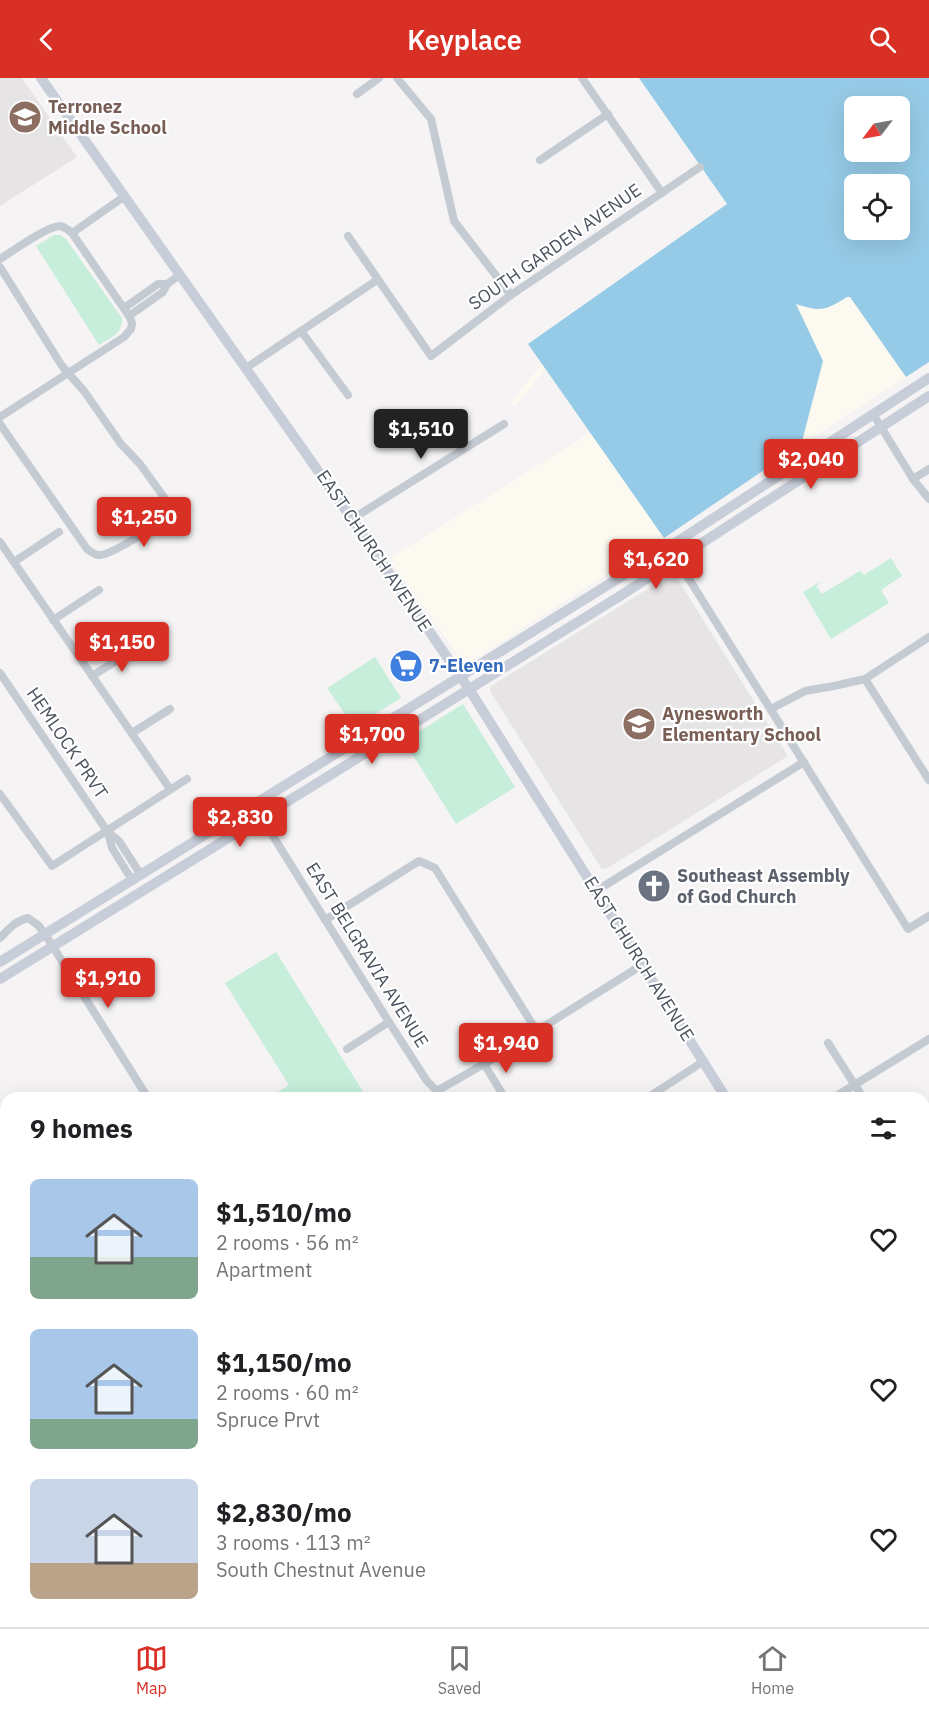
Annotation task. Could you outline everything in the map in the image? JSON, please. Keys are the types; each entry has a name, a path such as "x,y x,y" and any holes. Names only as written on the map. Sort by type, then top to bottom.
{"main road":[{"name":"EAST CHURCH AVENUE","path":"41,78 469,689 722,1092"},
{"path":"0,962 669,547 929,378"},
{"path":"0,979 677,560 929,396"}],"street":[{"path":"357,94 379,78"},
{"path":"397,78 431,119 454,221 511,295"},
{"path":"582,78 662,193"},
{"path":"540,160 608,114"},
{"name":"SOUTH GARDEN AVENUE","path":"377,280 431,356 511,295 700,167"},
{"path":"72,233 125,196"},
{"path":"0,259 54,226 66,228 72,233 127,312 132,323 129,334 0,417"},
{"path":"246,368 377,280 348,236"},
{"path":"0,267 69,373 166,500 168,512 165,518 112,552 99,555 93,553 87,549 0,424"},
{"path":"127,312 163,292 167,284 180,275"},
{"path":"301,331 348,395"},
{"path":"873,414 913,479 929,499"},
{"path":"352,519 504,424"},
{"path":"913,479 929,469"},
{"path":"14,562 59,532"},
{"path":"0,542 170,789"},
{"path":"669,547 908,929 929,916"},
{"path":"53,620 99,590"},
{"path":"771,709 805,691 865,678 929,637"},
{"path":"92,676 138,647"},
{"name":"HEMLOCK PRVT","path":"0,673 107,831 119,842 136,877"},
{"path":"865,678 929,780"},
{"path":"132,733 170,709"},
{"path":"596,891 804,762"},
{"path":"0,794 52,866 187,779"},
{"name":"EAST BELGRAVIA AVENUE","path":"253,804 427,1081 437,1091 484,1064"},
{"path":"325,920 419,861 435,868 536,1030"},
{"path":"0,938 20,920 28,918 38,925 144,1092"},
{"path":"501,1092 484,1064 642,964"},
{"path":"347,1049 388,1022"},
{"path":"842,1092 929,1038"},
{"path":"828,1043 859,1092"},
{"path":"656,1092 704,1061"}],"shaded area":[{"name":"Terronez Middle School","path":"0,78 22,78 77,157 0,206"},
{"path":"847,296 851,297 906,377 801,445 823,361 795,303 812,309 832,306"},
{"path":"542,364 545,369 515,407 510,404"},
{"path":"590,433 664,538 468,663 462,661 392,562 392,557"},
{"name":"Aynesworth Elementary School","path":"674,573 788,756 606,869 601,868 490,691 491,686"}],"green space":[{"path":"54,235 60,235 66,239 122,318 118,332 99,345 36,246"},
{"path":"891,558 902,576 881,590 889,603 831,639 803,592 820,582 816,586 822,594 860,571 864,575"},
{"path":"375,657 401,698 354,727 327,688"},
{"path":"463,704 515,787 456,824 404,741"},
{"path":"276,952 363,1092 278,1092 289,1085 225,983"}],"water":[{"path":"639,78 929,78 929,362 906,377 850,297 823,309 796,304 823,361 801,445 664,538 528,344 727,204"}],"place":[{"name":"Terronez Middle School","path":"25,117"},
{"name":"7-Eleven","path":"406,666"},
{"name":"Aynesworth Elementary School","path":"639,724"},
{"name":"Southeast Assembly of God Church","path":"654,886"}]}
